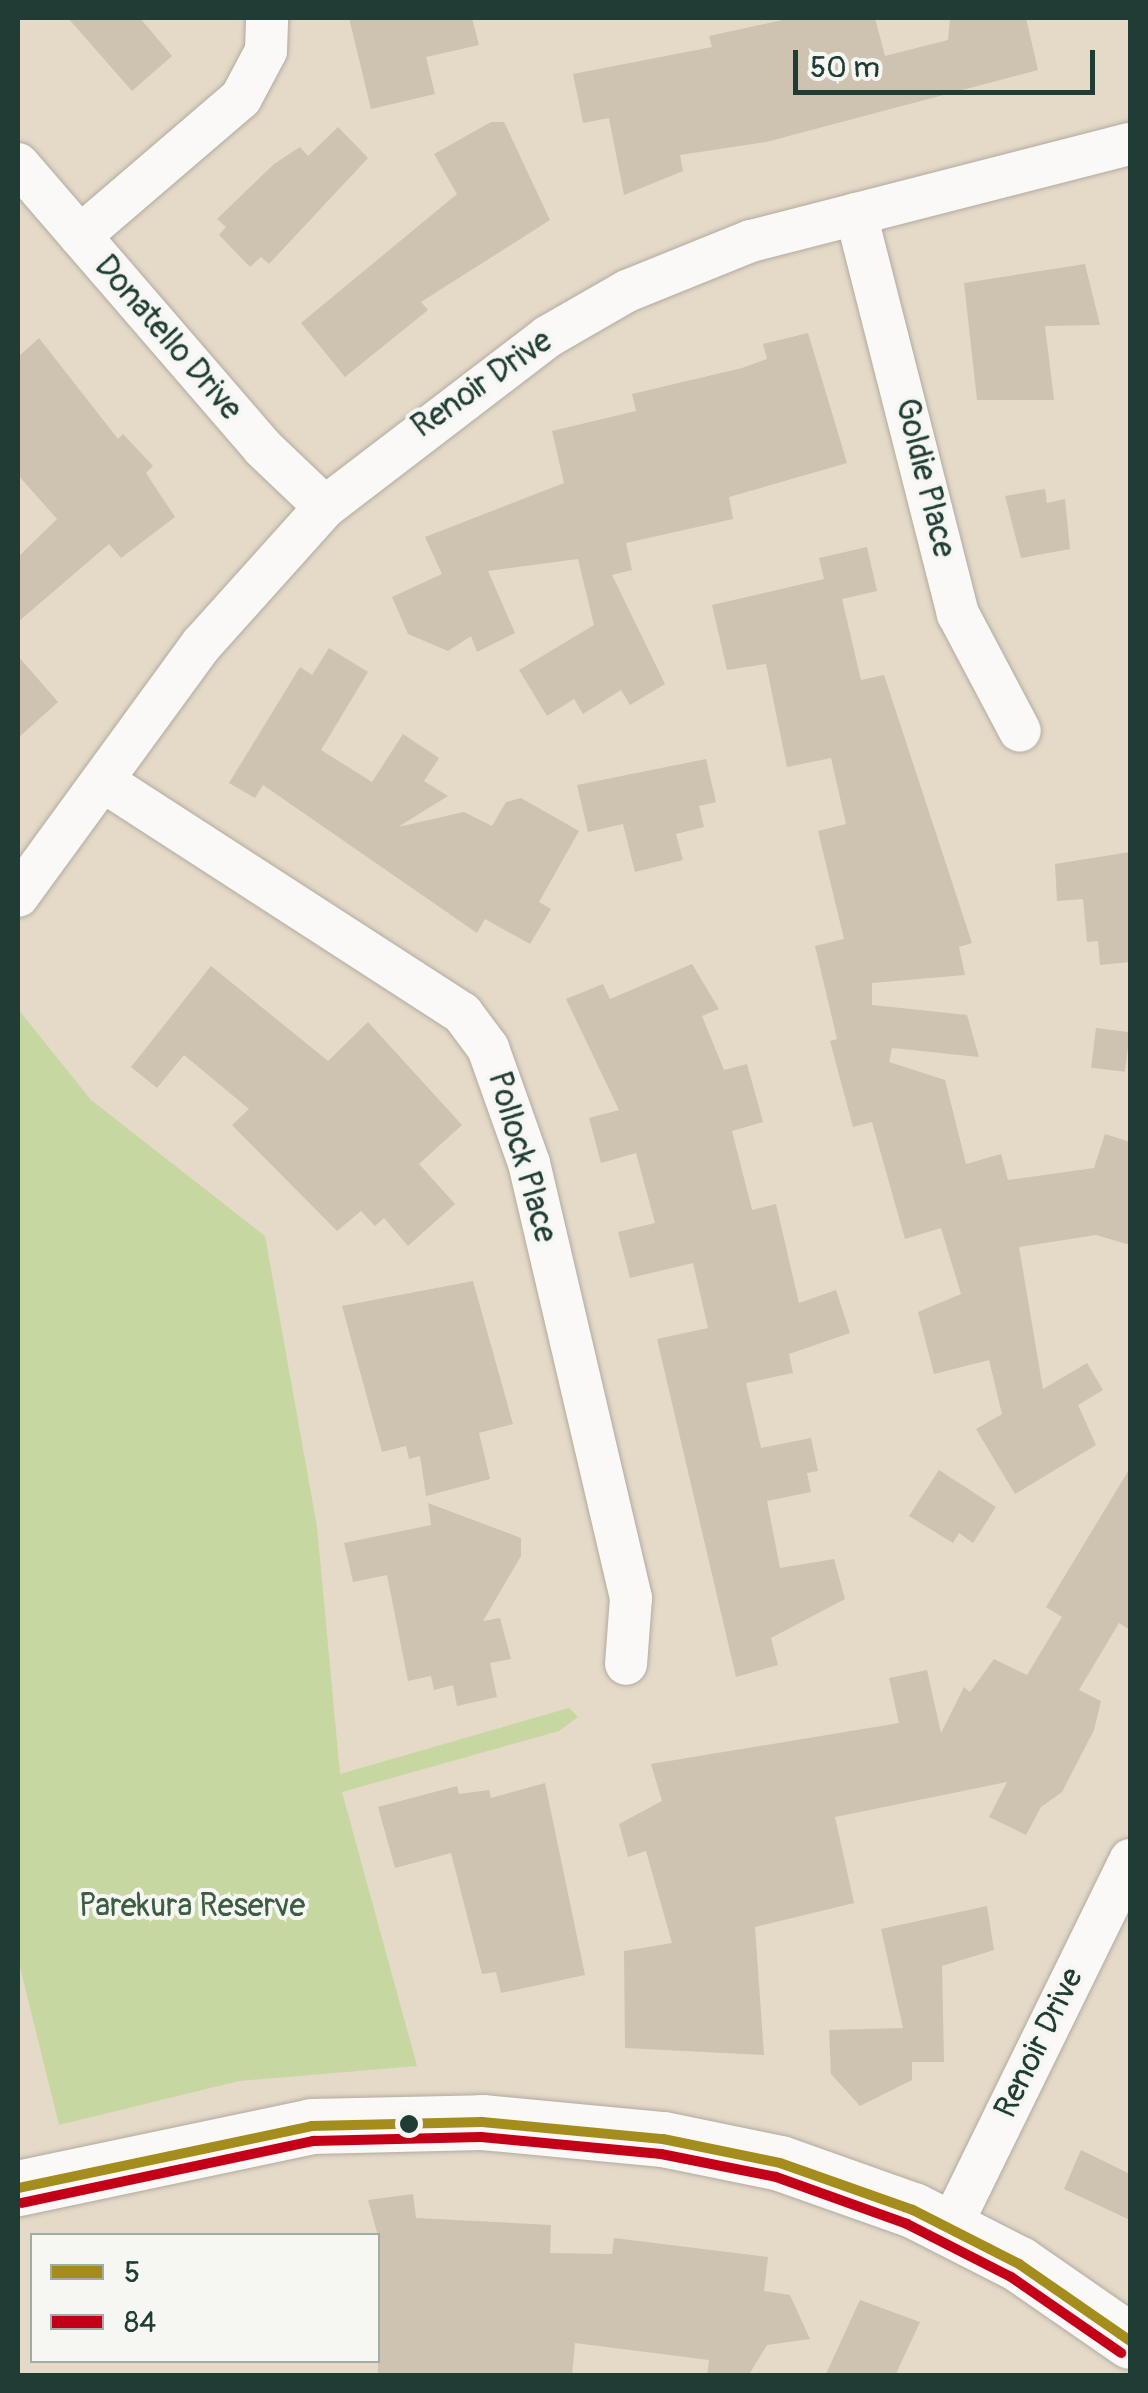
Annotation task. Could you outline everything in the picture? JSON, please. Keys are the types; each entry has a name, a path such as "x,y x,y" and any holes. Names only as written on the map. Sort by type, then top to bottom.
{"main road":[{"path":"18,2188 296,2128 482,2122 749,2155 950,2228 1130,2341"}],"street":[{"path":"80,236 240,98 266,51 266,18"},
{"name":"Renoir Drive","path":"18,896 106,783 202,644 325,507 470,390 628,291 750,241 1130,144"},
{"name":"Donatello Drive","path":"18,164 325,507"},
{"name":"Goldie Place","path":"856,214 958,614 987,683 1020,730"},
{"name":"Pollock Place","path":"106,783 462,1013 488,1048 529,1163 631,1598 626,1664"},
{"name":"Renoir Drive","path":"950,2228 1130,1860"}],"green space":[{"name":"Parekura Reserve","path":"18,1009 91,1100 265,1236 317,1527 340,1774 569,1708 578,1717 559,1731 342,1792 417,2066 239,2081 59,2125 18,1959"}],"building":[{"path":"68,18 140,18 172,56 132,91"},
{"path":"349,18 472,18 479,45 426,57 435,94 371,109"},
{"path":"792,18 875,18 885,56 948,40 950,18 1026,18 1038,70 766,142 680,155 683,171 624,195 609,118 583,123 573,74 712,47 709,36"},
{"path":"491,122 504,122 550,220 421,302 428,310 345,377 301,323 457,194 434,154"},
{"path":"338,127 368,158 269,264 261,257 250,267 219,235 226,227 217,219 274,164 300,147 308,156"},
{"path":"1085,264 1100,325 1045,326 1054,400 977,400 964,283"},
{"path":"808,333 847,463 729,497 733,519 626,543 632,570 612,575 665,684 630,705 621,690 583,714 574,699 547,716 519,670 594,625 578,559 488,571 515,633 477,652 471,636 448,651 408,634 392,597 442,574 425,537 564,483 552,431 636,411 632,394 742,368 767,359 763,344"},
{"path":"39,338 118,439 123,434 153,466 146,473 175,517 121,558 109,544 18,622 18,557 57,519 18,475 18,357"},
{"path":"1045,489 1047,503 1065,499 1070,549 1021,558 1005,496"},
{"path":"867,547 877,591 842,599 861,680 884,675 972,943 959,947 965,975 872,983 872,1005 967,1015 979,1057 892,1048 889,1062 945,1080 966,1164 1001,1154 1008,1180 1094,1168 1105,1134 1130,1142 1130,1245 1096,1235 1019,1247 1043,1389 1087,1363 1103,1390 1078,1405 1096,1445 1015,1494 976,1429 1002,1414 989,1360 934,1374 918,1312 961,1294 941,1228 905,1239 872,1122 853,1127 830,1041 837,1039 815,946 844,939 818,831 846,824 831,758 787,767 766,664 727,670 712,605 824,579 819,558"},
{"path":"329,648 368,672 321,750 372,782 403,734 439,758 424,781 448,796 398,827 464,812 492,826 506,802 521,798 579,831 539,902 551,909 530,944 485,919 477,933 263,785 255,798 229,783 300,667 312,675"},
{"path":"18,656 58,702 18,738"},
{"path":"706,759 716,802 699,806 704,827 676,834 683,860 635,872 623,824 588,832 577,785"},
{"path":"1130,852 1130,962 1100,965 1098,941 1087,942 1083,899 1057,901 1055,864"},
{"path":"692,964 719,1009 702,1016 724,1070 747,1064 763,1122 732,1131 752,1210 776,1204 799,1303 836,1290 850,1333 789,1354 793,1373 746,1383 761,1448 811,1438 818,1471 807,1473 811,1492 767,1501 780,1568 834,1559 845,1599 771,1638 778,1665 736,1677 657,1339 708,1328 693,1263 630,1278 618,1232 655,1223 636,1153 601,1163 589,1118 619,1110 566,999 603,984 610,999"},
{"path":"211,966 328,1061 368,1022 462,1125 419,1164 455,1204 408,1246 384,1218 375,1226 361,1211 337,1231 232,1125 249,1109 184,1055 157,1088 131,1067"},
{"path":"1096,1028 1130,1032 1125,1072 1091,1068"},
{"path":"473,1281 513,1424 479,1433 490,1479 426,1496 420,1456 409,1459 406,1446 382,1452 342,1306"},
{"path":"1130,1468 1130,1630 1119,1623 1079,1690 1101,1701 1094,1730 1062,1792 1041,1807 1026,1835 989,1817 1007,1782 835,1817 854,1903 755,1927 764,2055 625,2048 624,1951 672,1943 646,1851 628,1857 619,1824 662,1801 651,1764 899,1723 889,1678 927,1670 941,1733 964,1687 970,1692 994,1659 1027,1675 1062,1617 1046,1607"},
{"path":"939,1470 996,1507 973,1543 959,1533 953,1543 909,1516"},
{"path":"428,1503 521,1538 521,1556 483,1621 500,1618 511,1659 490,1663 497,1697 457,1706 453,1685 434,1690 431,1676 408,1681 387,1575 353,1582 344,1543 431,1525"},
{"path":"545,1783 585,1975 501,1993 496,1972 482,1974 451,1853 395,1868 378,1807 457,1786 459,1794 489,1790 491,1798"},
{"path":"987,1906 994,1950 942,1966 944,2062 912,2062 912,2080 860,2106 831,2074 829,2030 903,2028 881,1929"},
{"path":"1081,2150 1130,2174 1130,2220 1064,2189"},
{"path":"413,2194 416,2218 551,2225 550,2253 612,2254 614,2238 768,2257 764,2291 790,2295 810,2339 767,2345 748,2376 707,2376 709,2360 575,2343 572,2376 378,2376 380,2233 368,2200"},
{"path":"860,2300 920,2322 895,2376 825,2376"}],"transit line":[{"name":"5","path":"18,2188 311,2126 482,2122 663,2139 780,2163 913,2210 1019,2264 1130,2341"},
{"name":"84","path":"21,2203 313,2141 481,2137 661,2154 776,2177 907,2224 1011,2277 1121,2353"}]}
